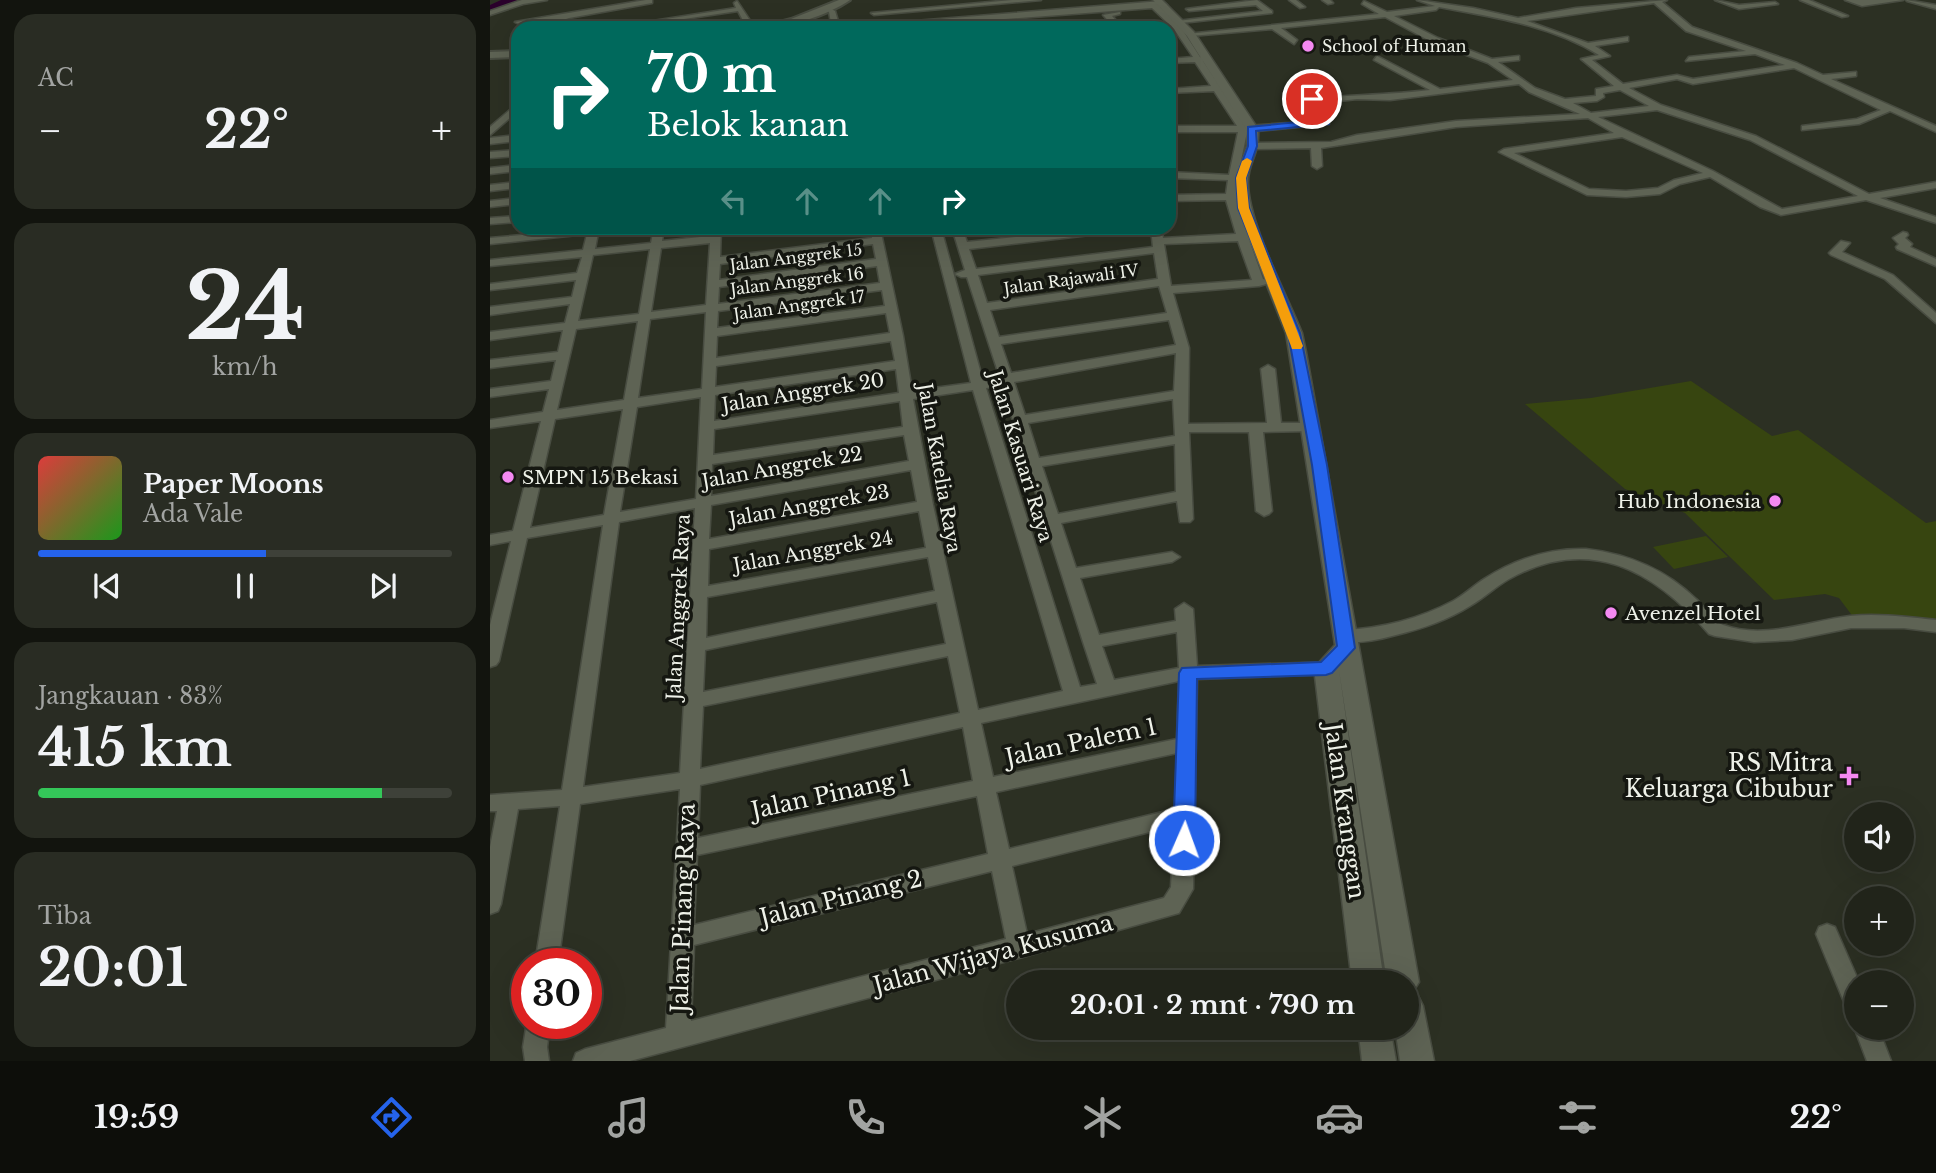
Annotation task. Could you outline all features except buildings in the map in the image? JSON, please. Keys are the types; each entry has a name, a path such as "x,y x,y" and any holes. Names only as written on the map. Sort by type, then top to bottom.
{"main road":[{"name":"Jalan Kranggan","path":"1153,3 1171,21"},
{"name":"Jalan Kranggan","path":"1176,26 1191,34 1201,59 1247,129 1253,146 1236,178 1249,237 1266,282 1294,333 1319,465 1341,655 1367,970"},
{"name":"Jalan Kranggan","path":"1341,655 1363,733 1401,970"},
{"path":"1412,1040 1415,1058"}],"street":[{"path":"490,13 522,1 544,0"},
{"path":"530,21 649,3 649,0"},
{"path":"736,0 747,21"},
{"path":"793,21 846,0"},
{"path":"871,0 877,21"},
{"path":"883,0 890,21"},
{"path":"926,0 930,9"},
{"path":"874,13 1038,0"},
{"path":"1178,0 1201,19"},
{"path":"1292,0 1302,7"},
{"path":"1420,0 1442,7 1468,9 1518,20 1586,45 1606,56 1585,59 1621,87 1658,107 1753,138 1870,198 1936,220"},
{"path":"1718,0 1739,7 1775,4"},
{"path":"1803,0 1844,16"},
{"path":"1848,0 1862,4 1900,0"},
{"path":"1909,0 1936,7"},
{"path":"1189,9 1255,1 1270,12 1201,19 1176,26 1247,129"},
{"path":"1518,20 1633,1 1660,1 1689,29 1794,65 1936,129"},
{"path":"951,21 1095,5 1153,3"},
{"path":"1113,21 1107,15 1153,3"},
{"path":"1364,3 1435,40 1491,61 1513,74 1518,82"},
{"path":"680,5 685,16"},
{"path":"1095,5 1103,21"},
{"path":"1566,5 1576,10"},
{"path":"1191,34 1387,16 1442,7"},
{"path":"826,8 832,11 834,21"},
{"path":"661,21 741,9"},
{"path":"1274,27 1294,42"},
{"path":"1586,45 1626,39"},
{"path":"1689,59 1755,53"},
{"path":"490,55 511,54"},
{"path":"1377,58 1438,91"},
{"path":"1491,61 1516,58"},
{"path":"1176,61 1201,59"},
{"path":"1564,102 1597,98 1600,96 1599,91 1677,76 1693,82 1794,65"},
{"path":"1823,77 1853,74"},
{"path":"1176,130 1247,129 1326,122 1306,102 1357,96 1390,97 1518,82 1710,173 1781,212 1936,185"},
{"path":"1176,91 1217,88"},
{"path":"1805,128 1859,121 1886,111 1885,105"},
{"path":"1253,146 1315,146 1456,124 1588,116 1658,107"},
{"path":"494,129 511,114"},
{"path":"1919,121 1936,118"},
{"path":"951,275 1158,239 1249,237 1231,197 1247,129"},
{"path":"1623,134 1504,152 1587,192 1598,194 1660,191 1670,188 1677,181 1703,177 1710,173"},
{"path":"1753,138 1776,136"},
{"path":"490,141 511,139"},
{"path":"1315,146 1317,166"},
{"path":"490,155 511,154"},
{"path":"490,171 511,169"},
{"path":"1176,175 1236,178"},
{"path":"490,188 511,186"},
{"path":"1176,198 1231,197"},
{"path":"490,204 511,202"},
{"path":"490,221 511,220"},
{"path":"490,242 545,235"},
{"path":"490,661 498,586 519,535 551,415 591,235"},
{"path":"549,948 629,404 658,235"},
{"path":"490,263 656,245 706,235"},
{"name":"Jalan Anggrek Raya","path":"688,779 716,235"},
{"path":"714,261 871,235"},
{"name":"Jalan Katelia Raya","path":"877,235 902,364 910,430 1019,948"},
{"name":"Jalan Kasuari Raya","path":"938,235 978,385 1073,695"},
{"path":"959,235 1107,687"},
{"path":"963,246 1062,235"},
{"path":"1903,235 1898,238 1907,244 1901,247 1936,263"},
{"path":"1158,239 1165,286 1183,348 1180,394 1185,519"},
{"path":"1844,243 1835,253 1889,277 1936,319"},
{"name":"Jalan Anggrek 15","path":"713,284 882,262"},
{"path":"490,287 582,276"},
{"name":"Jalan Rajawali IV","path":"983,307 1165,286 1266,282"},
{"name":"Jalan Anggrek 16","path":"490,336 887,286"},
{"path":"490,311 576,300"},
{"name":"Jalan Anggrek 17","path":"710,333 891,309"},
{"path":"994,341 1172,316"},
{"path":"709,363 897,336"},
{"name":"Jalan Anggrek 20","path":"706,426 978,385 1183,348"},
{"path":"490,364 564,355"},
{"path":"490,424 902,364"},
{"path":"1268,369 1275,427"},
{"path":"490,393 558,384"},
{"path":"1020,420 1180,394"},
{"path":"1034,463 1181,433 1310,427"},
{"path":"1256,428 1264,511"},
{"path":"704,461 910,430"},
{"name":"Jalan Anggrek 22","path":"490,540 612,516 917,464"},
{"path":"1053,520 1183,495"},
{"name":"Jalan Anggrek 23","path":"700,546 925,505"},
{"name":"Jalan Anggrek 24","path":"698,593 935,551"},
{"path":"490,904 500,802 571,797 688,779 1107,687 1188,673 1341,655 1369,636 1394,631 1462,603 1490,583 1536,559 1562,552 1582,552 1625,560 1651,570 1698,609 1715,630 1754,636 1793,634 1851,622 1904,622 1936,626"},
{"path":"1070,574 1172,557"},
{"path":"695,646 944,595"},
{"name":"Jalan Wijaya Kusuma","path":"585,1061 1171,906 1182,889 1188,673 1184,617 1092,642"},
{"path":"692,701 956,648"},
{"name":"Jalan Palem 1","path":"986,787 1186,744"},
{"name":"Jalan Pinang Raya","path":"678,1037 688,779"},
{"name":"Jalan Pinang 1","path":"685,849 986,787"},
{"name":"Jalan Pinang 2","path":"681,938 1185,815"},
{"path":"1828,934 1844,974"},
{"path":"536,1039 537,1061"},
{"path":"1871,1040 1879,1061"}],"green space":[{"name":"Hub Indonesia","path":"1691,381 1772,436 1798,430 1926,523 1936,521 1936,619 1899,615 1854,618 1839,598 1825,594 1774,600 1685,513 1625,489 1525,404 1591,398"},
{"path":"1706,536 1728,557 1674,569 1653,547"}],"waterway":[{"path":"490,10 512,0"}],"slow traffic":[{"path":"1247,161 1241,178 1243,208 1297,346"}],"place":[{"name":"School of Human","path":"1308,46"},
{"name":"SMPN 15 Bekasi","path":"508,477"},
{"name":"Hub Indonesia","path":"1775,501"},
{"name":"Avenzel Hotel","path":"1611,613"},
{"name":"RS Mitra Keluarga Cibubur","path":"1849,776"}],"route":[{"path":"1184,840 1188,673 1326,668 1346,648 1319,465 1294,333 1243,208 1241,178 1253,146 1252,129 1326,122 1306,102 1312,99"}]}
